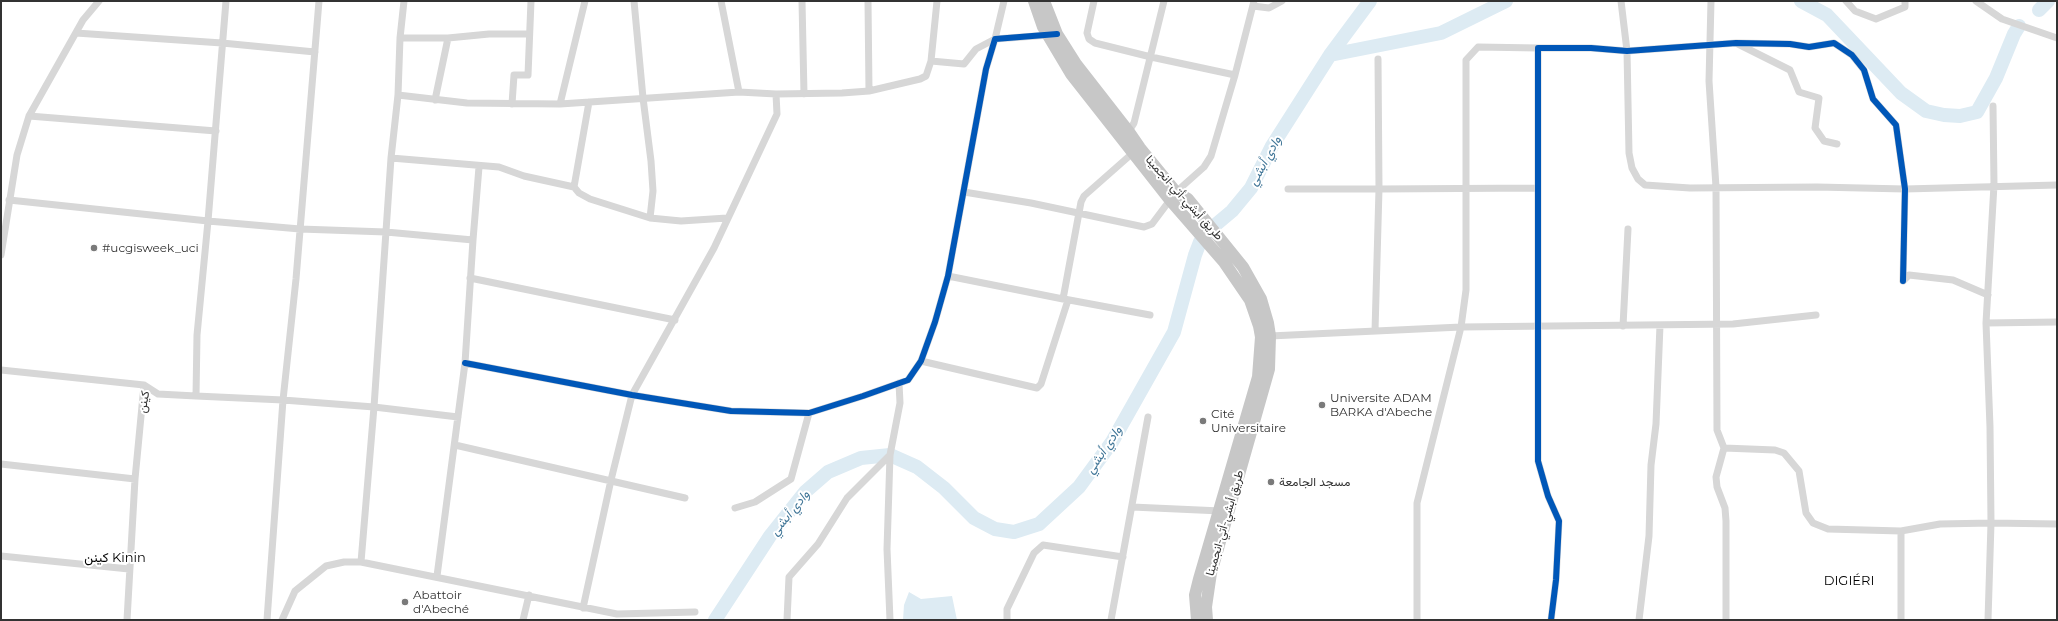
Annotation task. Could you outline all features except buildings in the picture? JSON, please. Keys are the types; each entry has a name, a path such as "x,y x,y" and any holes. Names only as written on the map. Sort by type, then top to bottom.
{"highway":[{"path":"1034,1 1072,74 1126,135 1136,151 1175,200 1238,271 1259,326 1260,358 1258,377 1223,511 1195,595 1197,620"},
{"path":"1044,1 1052,34"},
{"name":"طريق أبشي-أتي-انجمينا","path":"1175,200 1188,199 1228,258"},
{"name":"طريق أبشي-أتي-انجمينا","path":"1207,620 1206,607 1208,588 1223,511 1269,369 1270,336 1261,299 1238,271"}],"street":[{"path":"1,255 17,155 29,116 83,20 99,1"},
{"path":"196,396 197,335 216,131 226,1"},
{"path":"267,620 283,400 300,229 319,1"},
{"path":"361,562 374,407 391,158 398,95 400,38 404,1"},
{"path":"512,104 514,75 528,75 531,1"},
{"path":"560,104 585,1"},
{"path":"634,1 653,192 650,218"},
{"path":"721,1 739,92"},
{"path":"802,1 804,94"},
{"path":"868,1 869,91"},
{"path":"398,95 435,100 512,104 560,104 739,92 804,94 869,91 920,79 926,76 931,61 937,1"},
{"path":"464,363 632,395 731,411 809,413 908,380 921,361 935,322 948,276 986,70 1004,1"},
{"path":"1094,1 1087,33 1089,39 1095,43 1235,75"},
{"path":"1126,135 1134,123 1164,1"},
{"path":"964,192 1144,227 1152,224 1204,167 1211,156 1235,75 1253,4 1269,8 1282,1"},
{"path":"1621,1 1627,51 1629,153 1632,168 1638,179 1645,185 1690,188 1716,186 1905,189 1994,185 2057,185"},
{"path":"1711,1 1709,81 1716,186 1717,430 1724,448 1716,477 1716,486 1725,508 1726,521 1726,620"},
{"path":"1846,1 1855,11 1876,19 1905,7 1905,1"},
{"path":"1976,1 1986,9 2002,18 2057,38"},
{"path":"1986,9 1987,1"},
{"path":"76,33 222,43 315,52"},
{"path":"400,38 448,38 489,34 529,34"},
{"path":"931,61 964,64 976,49 995,39 1052,34"},
{"path":"435,100 448,38"},
{"path":"1736,43 1790,70 1799,92 1819,98 1815,128 1824,141 1837,144"},
{"path":"1418,620 1417,503 1461,327 1466,290 1466,60 1478,47 1591,48 1627,51 1736,43 1790,44 1809,47 1834,43 1852,55 1864,70 1873,99 1896,125 1905,189 1903,281 1909,275 1953,280 1988,295"},
{"path":"1538,48 1538,461 1548,496 1559,521 1556,580 1551,620"},
{"path":"1375,331 1379,188 1378,59"},
{"path":"583,608 611,480 632,395 714,248 777,114 776,94"},
{"path":"574,187 590,102"},
{"path":"1988,620 1991,523 1990,427 1986,323 1994,185 1993,106"},
{"path":"29,116 216,131"},
{"path":"921,361 1037,388 1041,384 1066,300 1080,202 1084,196 1136,151"},
{"path":"391,158 499,167 524,176 574,187 579,193 590,199 650,218 681,221 727,218"},
{"path":"437,576 455,445 464,363 479,166"},
{"path":"1288,189 1538,188"},
{"path":"9,200 300,229 386,232 473,240"},
{"path":"1623,326 1628,229"},
{"path":"948,276 1150,315"},
{"path":"470,278 675,320"},
{"path":"1270,336 1461,327 1623,326 1748,323 1816,315"},
{"path":"1986,323 2057,322"},
{"path":"1639,620 1648,536 1651,465 1657,416 1660,325"},
{"path":"1,370 144,385"},
{"path":"890,620 887,549 890,455 900,403 899,383"},
{"name":"كينن","path":"127,620 135,479 144,385 158,394 283,400 374,407 458,417"},
{"path":"735,508 755,502 792,478 809,413"},
{"path":"1111,620 1148,418"},
{"path":"455,445 685,498"},
{"path":"1724,448 1775,450 1784,453 1800,471 1806,513 1813,523 1828,529 1901,531 1940,524 2057,524"},
{"path":"787,620 789,577 818,544 847,498 890,455"},
{"path":"1,464 135,479"},
{"path":"1132,507 1223,511"},
{"path":"1901,531 1901,620"},
{"path":"1007,620 1007,609 1034,553 1043,545 1122,556"},
{"path":"1,556 129,569"},
{"path":"282,620 295,591 326,566 344,562 361,562 437,576 583,608 618,614 695,612"},
{"path":"523,620 529,596"}],"shaded area":[{"path":"909,592 921,599 952,596 957,620 903,620 904,605"}],"waterway":[{"name":"وادي أبشي","path":"715,620 770,536 805,492 828,472 861,458 890,455 917,467 944,488 974,518 995,529 1014,532 1039,524 1079,487 1112,442 1174,332 1200,242 1207,232 1232,211 1251,188 1272,146 1330,55 1370,1"},
{"path":"1330,55 1441,33 1506,1"},
{"path":"1801,1 1827,15 1901,93 1926,111 1944,115 1960,116 1977,112 1996,78 2014,34 2019,26"},
{"path":"2039,10 2048,1"}],"cycle path":[{"path":"465,363 632,395 731,411 809,413 908,380 921,361 935,322 948,276 986,69 995,39 1057,34"},
{"path":"1551,620 1556,580 1559,521 1548,496 1538,461 1538,48 1591,48 1627,51 1736,43 1790,44 1809,47 1834,43 1852,55 1864,70 1873,99 1896,125 1905,189 1903,281"}],"place":[{"name":"#ucgisweek_uci","path":"94,248"},
{"name":"Universite ADAM BARKA d'Abeche","path":"1322,405"},
{"name":"Cité Universitaire","path":"1203,421"},
{"name":"مسجد الجامعة","path":"1271,482"},
{"name":"Abattoir d'Abeché","path":"405,602"}],"district":[{"name":"كينن Kinin","path":"115,558"},
{"name":"DIGIÉRI","path":"1849,581"}]}
